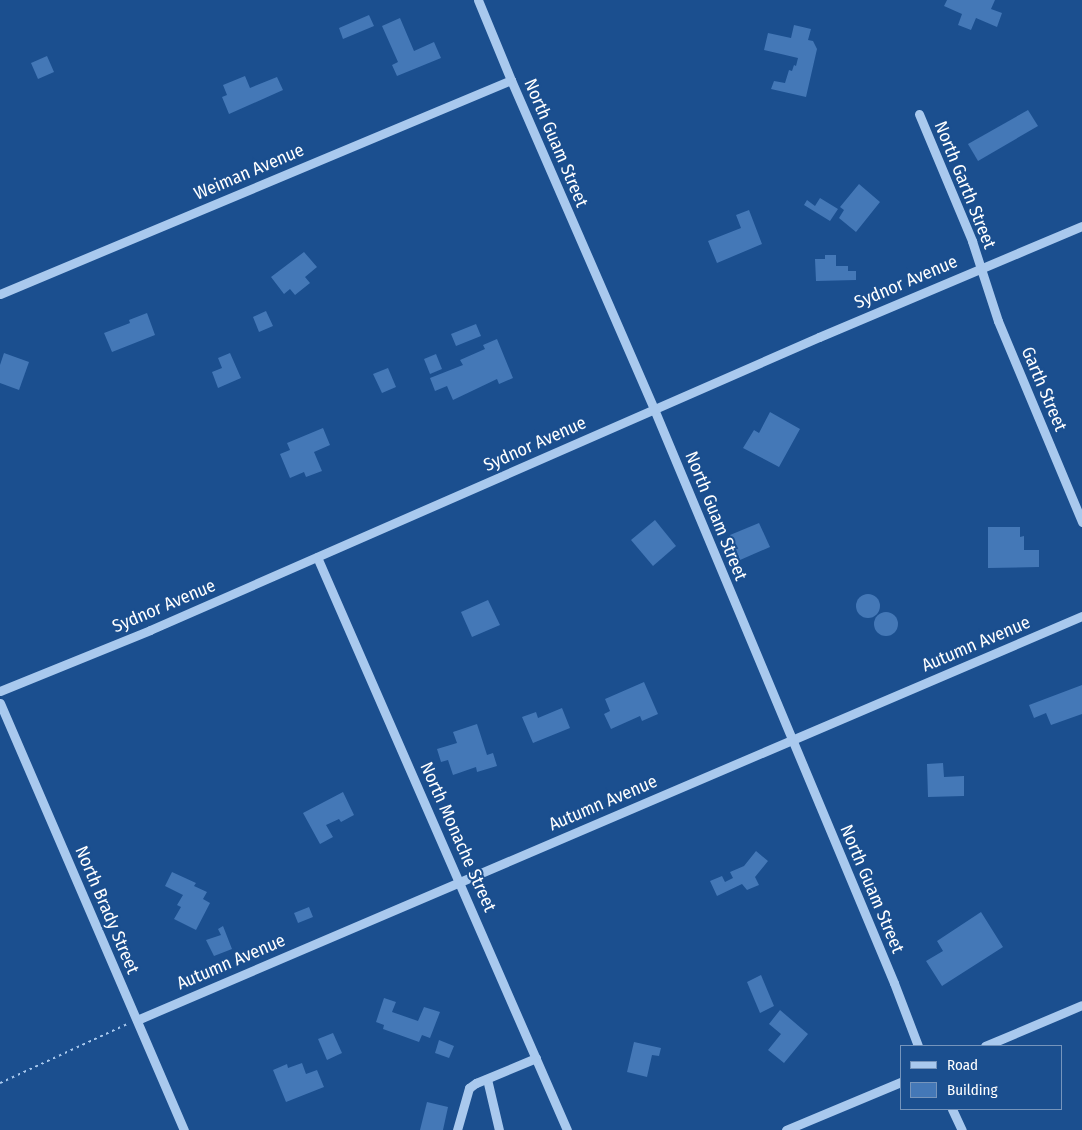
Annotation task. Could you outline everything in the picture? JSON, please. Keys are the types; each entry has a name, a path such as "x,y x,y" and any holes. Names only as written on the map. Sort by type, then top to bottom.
{"street":[{"name":"North Guam Street","path":"478,0 654,409 894,983 918,1045"},
{"name":"Weiman Avenue","path":"0,294 511,80"},
{"name":"North Garth Street","path":"919,114 972,241 980,268"},
{"name":"Sydnor Avenue","path":"0,691 150,630 654,409 1082,226"},
{"name":"Garth Street","path":"980,268 998,321 1082,522"},
{"name":"North Monache Street","path":"317,557 567,1130"},
{"name":"Autumn Avenue","path":"137,1020 1082,616"},
{"name":"North Brady Street","path":"0,703 184,1130"},
{"path":"987,1045 1082,1005"},
{"path":"457,1130 469,1088 486,1078 536,1058"},
{"path":"486,1078 499,1130"},
{"path":"786,1130 900,1082"},
{"path":"952,1110 962,1130"}],"path":[{"path":"0,1083 137,1020"}],"building":[{"path":"947,0 995,0 991,9 1002,13 997,27 976,18 971,30 958,25 962,14 944,6"},
{"path":"369,15 374,26 343,39 339,28"},
{"path":"400,18 414,51 434,42 441,58 397,76 392,65 398,62 382,26"},
{"path":"794,25 811,29 808,40 813,41 817,49 806,97 771,89 774,81 785,83 789,70 792,71 794,65 796,66 798,58 764,50 768,33 791,38"},
{"path":"47,56 54,72 38,79 31,63"},
{"path":"245,76 250,88 277,77 283,90 229,114 222,97 227,95 223,85"},
{"path":"1028,110 1038,126 978,161 968,144"},
{"path":"859,184 880,202 856,232 839,218 844,210 840,207"},
{"path":"820,198 838,209 830,221 804,205 807,200 815,206"},
{"path":"749,210 762,244 717,263 708,241 741,228 736,215"},
{"path":"304,252 317,267 305,277 310,283 295,295 290,289 284,294 271,277"},
{"path":"825,255 836,255 836,266 848,266 848,271 856,271 856,280 816,281 815,259 825,259"},
{"path":"266,311 273,326 259,332 253,317"},
{"path":"147,313 155,335 112,352 104,333 130,323 129,320"},
{"path":"476,324 481,336 456,346 451,334"},
{"path":"497,339 513,378 499,384 497,379 453,400 447,386 435,391 430,378 463,365 460,360 485,349 483,345"},
{"path":"4,353 29,362 19,390 0,383 0,365"},
{"path":"230,353 241,378 218,388 212,372 222,368 218,358"},
{"path":"436,354 442,369 430,374 424,359"},
{"path":"388,368 396,387 382,393 373,374"},
{"path":"770,412 800,429 779,467 743,448 754,430 759,433"},
{"path":"323,428 330,445 314,452 322,471 306,477 304,472 290,478 280,454 290,450 287,443"},
{"path":"655,520 676,546 653,566 631,540"},
{"path":"759,523 770,547 740,560 730,535"},
{"path":"988,527 1020,527 1020,537 1024,536 1024,550 1039,550 1039,567 988,568"},
{"path":"868,594 873,595 879,601 879,611 873,617 868,618 863,617 857,611 856,606 857,601 863,595"},
{"path":"488,600 500,625 472,637 461,612"},
{"path":"886,612 891,613 897,619 897,629 891,635 886,636 881,635 875,629 874,624 875,619 881,613"},
{"path":"644,682 658,714 642,721 640,716 611,729 604,714 610,711 605,699"},
{"path":"1082,685 1082,714 1051,725 1046,713 1034,718 1029,705"},
{"path":"562,708 570,728 533,743 522,717 536,712 538,718"},
{"path":"477,724 487,755 493,753 497,766 477,772 476,767 453,775 448,760 441,762 437,749 457,743 453,732"},
{"path":"943,763 944,777 964,776 964,796 928,797 927,764"},
{"path":"343,792 354,815 341,822 339,819 326,825 333,837 320,844 303,813"},
{"path":"756,851 768,861 755,877 759,885 747,890 742,884 717,896 710,881 722,876 725,882 733,878 730,872 744,866"},
{"path":"172,872 196,883 194,886 207,892 203,899 210,903 196,930 174,919 181,907 177,905 183,895 165,886"},
{"path":"309,907 313,917 298,923 294,913"},
{"path":"981,912 1003,947 942,986 926,961 943,951 937,941"},
{"path":"223,926 232,949 214,956 206,940 221,935 218,929"},
{"path":"761,975 774,1006 760,1013 747,982"},
{"path":"384,998 396,1002 392,1012 418,1021 424,1007 440,1012 430,1038 422,1035 419,1042 383,1029 384,1025 376,1022"},
{"path":"780,1010 808,1034 784,1063 768,1050 781,1034 769,1024"},
{"path":"333,1033 342,1053 327,1060 318,1039"},
{"path":"439,1040 454,1046 449,1058 435,1053"},
{"path":"634,1042 661,1048 659,1056 652,1055 647,1077 627,1072"},
{"path":"302,1063 306,1074 317,1070 324,1087 286,1102 273,1070 287,1064 288,1068"},
{"path":"427,1102 448,1107 443,1130 420,1130"}]}
